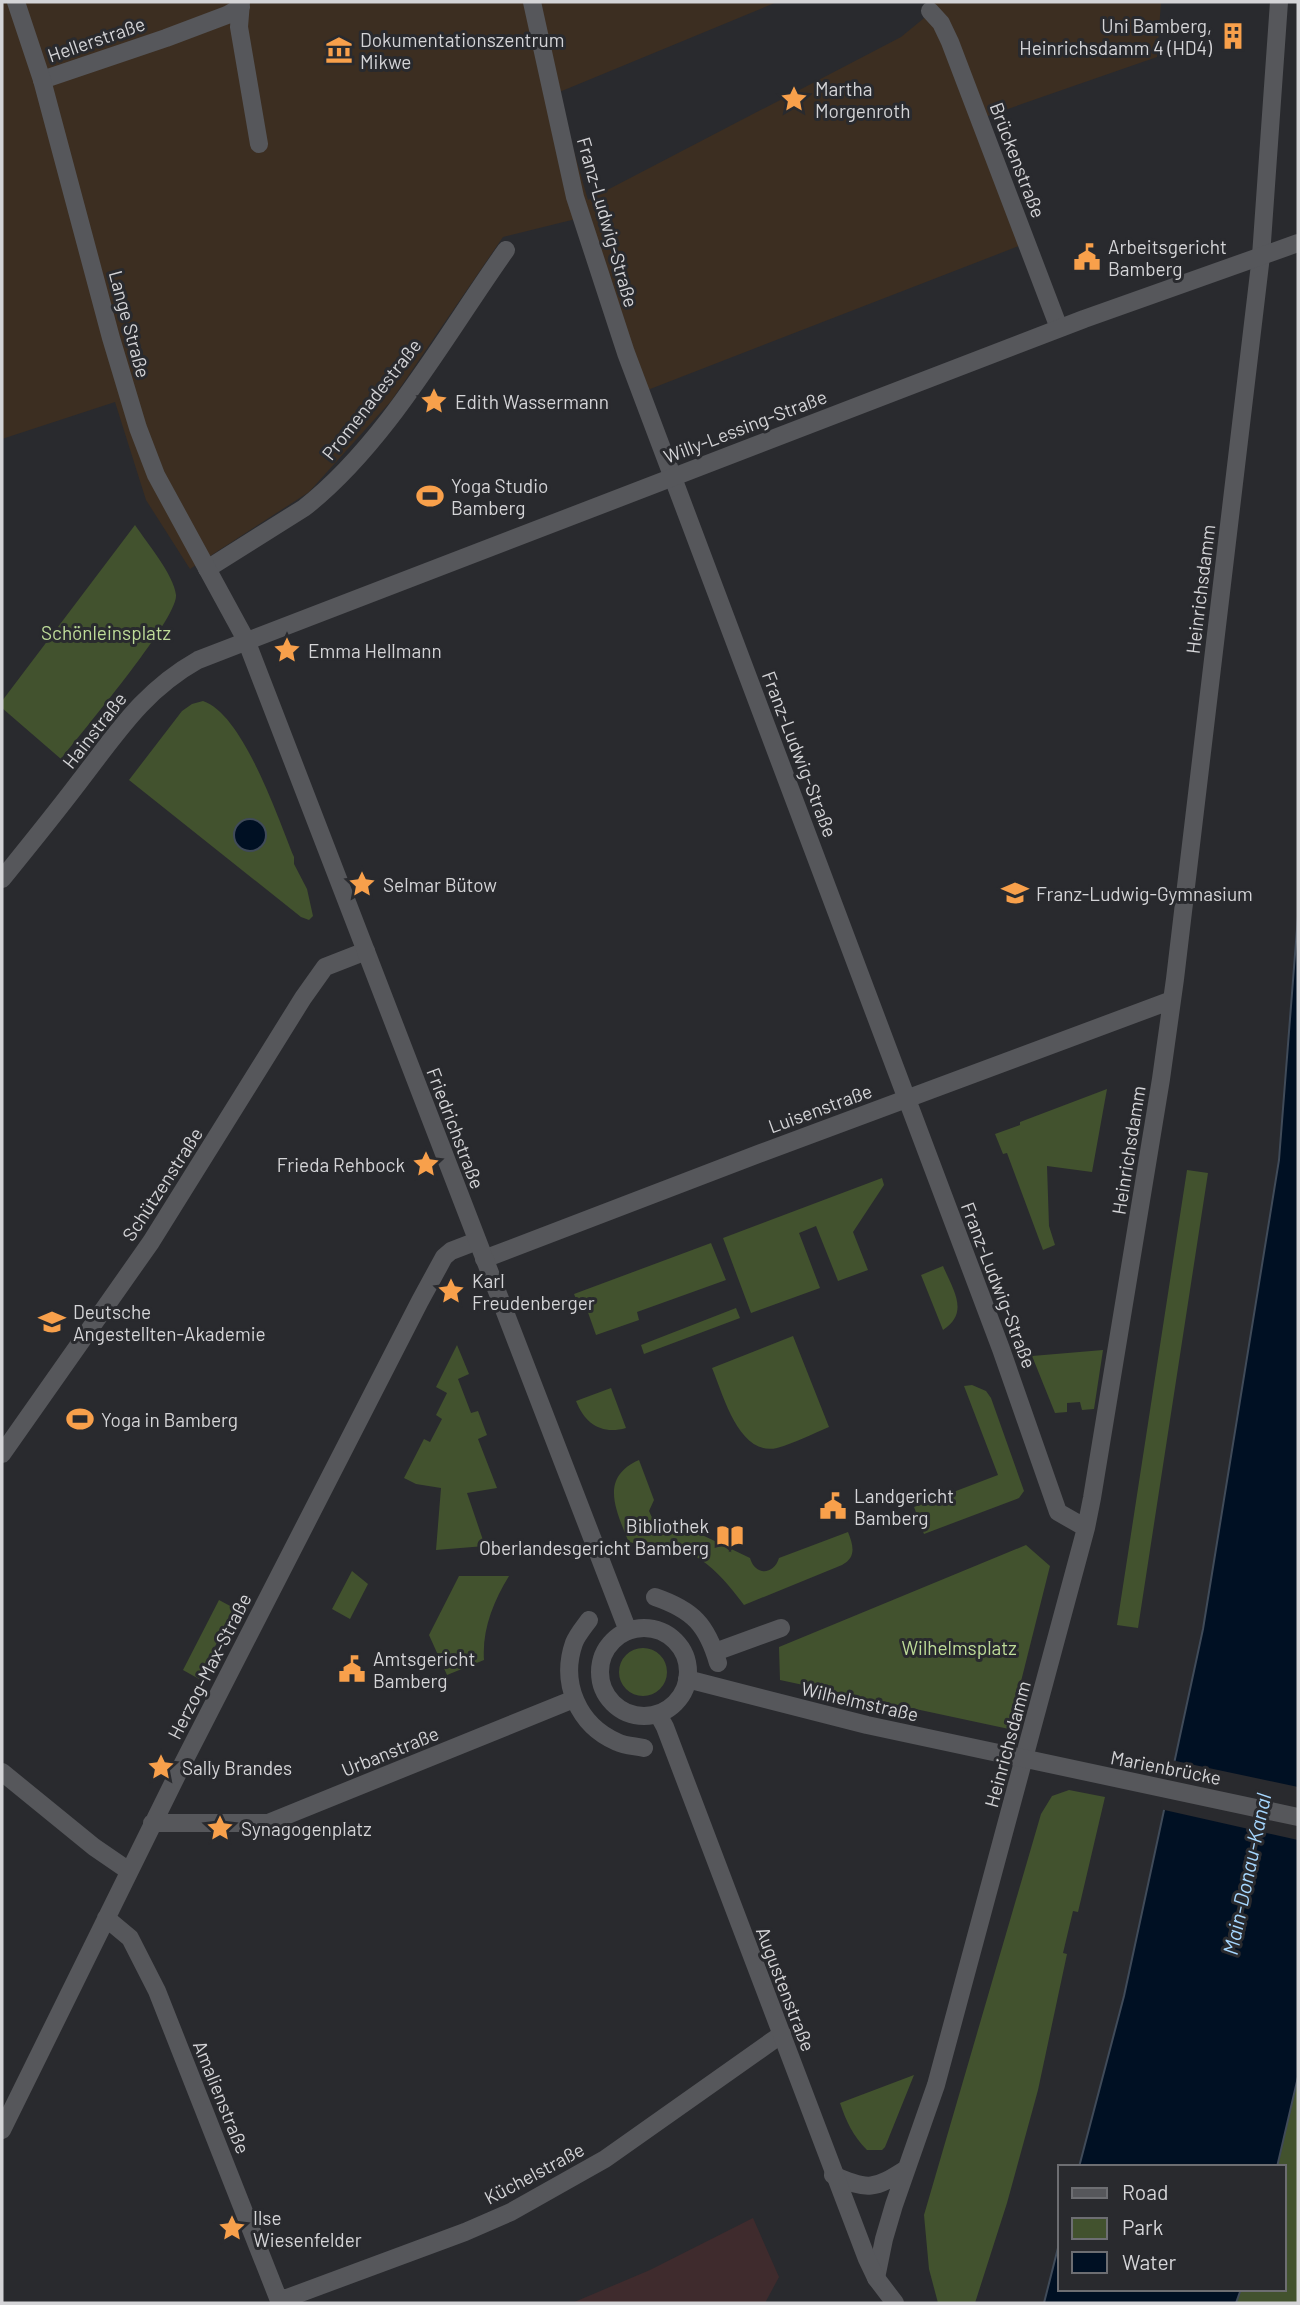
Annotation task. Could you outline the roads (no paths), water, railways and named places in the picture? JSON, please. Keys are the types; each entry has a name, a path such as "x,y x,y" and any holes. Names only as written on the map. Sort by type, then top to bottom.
{"street":[{"name":"Lange Straße","path":"16,2 42,80 132,410 156,475 246,640"},
{"name":"Franz-Ludwig-Straße","path":"532,2 575,197 626,353 671,477 1002,1349 1058,1512 1086,1528"},
{"name":"Heinrichsdamm","path":"876,2278 884,2239 936,2085 1086,1528 1159,1093 1172,1000 1261,256 1279,2"},
{"name":"Hellerstraße","path":"42,80 166,38 227,15 241,5"},
{"name":"Hellerstraße","path":"241,5 239,27 259,144"},
{"name":"Brückenstraße","path":"930,11 941,23 950,42 1059,328"},
{"name":"Willy-Lessing-Straße","path":"246,640 1059,328 1295,244"},
{"name":"Promenadestraße","path":"207,569 304,508 361,453 408,393 506,250"},
{"name":"Hainstraße","path":"2,879 125,721 154,690 174,673 246,640"},
{"name":"Friedrichstraße","path":"246,640 628,1631"},
{"name":"Schützenstraße","path":"2,1454 150,1242 325,967 366,951"},
{"name":"Luisenstraße","path":"485,1259 1172,1000"},
{"name":"Herzog-Max-Straße","path":"2,2130 152,1824 364,1407 438,1268 451,1251 477,1241"},
{"path":"655,1597 678,1605 698,1620 712,1640 717,1658 781,1628"},
{"path":"589,1620 575,1640 569,1664 570,1689 574,1699 580,1712 597,1731 619,1743 643,1748"},
{"path":"641,1628 654,1629 666,1634 684,1654 687,1679 677,1701 658,1714 631,1714 618,1709 608,1699 602,1687 601,1660 607,1647 617,1637 641,1628"},
{"name":"Wilhelmstraße","path":"687,1679 799,1709 1024,1760"},
{"name":"Urbanstraße","path":"152,1824 268,1823 574,1699"},
{"name":"Augustenstraße","path":"658,1714 782,2034 833,2175 876,2278"},
{"name":"Marienbrücke","path":"1024,1760 1298,1817"},
{"path":"2,1773 94,1847 129,1871"},
{"name":"Amalienstraße","path":"106,1918 130,1938 157,1992 280,2302"},
{"name":"Küchelstraße","path":"280,2302 511,2212 605,2159 782,2034"},
{"path":"833,2175 854,2185 880,2185 906,2169"},
{"path":"876,2278 879,2303"},
{"path":"876,2278 895,2303"}],"water":[{"path":"250,819 261,824 266,835 261,846 250,851 239,846 234,835 239,824"},
{"name":"Main-Donau-Kanal","path":"1298,916 1298,2077 1277,2165 1080,2165 1124,1996 1203,1629 1279,1160"},
{"path":"1058,2248 1058,2291 1240,2291 1236,2303 1044,2303"}],"place":[{"name":"Uni Bamberg, Heinrichsdamm 4 (HD4)","path":"1233,36"},
{"name":"Dokumentationszentrum Mikwe","path":"339,50"},
{"name":"Martha Morgenroth","path":"794,99"},
{"name":"Arbeitsgericht Bamberg","path":"1087,257"},
{"name":"Edith Wassermann","path":"434,401"},
{"name":"Yoga Studio Bamberg","path":"430,496"},
{"name":"Emma Hellmann","path":"287,650"},
{"name":"Selmar Bütow","path":"362,884"},
{"name":"Franz-Ludwig-Gymnasium","path":"1015,893"},
{"name":"Frieda Rehbock","path":"426,1164"},
{"name":"Karl Freudenberger","path":"451,1291"},
{"name":"Deutsche Angestellten-Akademie","path":"52,1322"},
{"name":"Yoga in Bamberg","path":"80,1419"},
{"name":"Landgericht Bamberg","path":"833,1506"},
{"name":"Bibliothek Oberlandesgericht Bamberg","path":"730,1536"},
{"name":"Amtsgericht Bamberg","path":"352,1669"},
{"name":"Sally Brandes","path":"161,1767"},
{"name":"Synagogenplatz","path":"220,1828"},
{"name":"Ilse Wiesenfelder","path":"232,2228"}],"park label":[{"name":"Schönleinsplatz","path":"106,632"},
{"name":"Wilhelmsplatz","path":"959,1647"}]}
